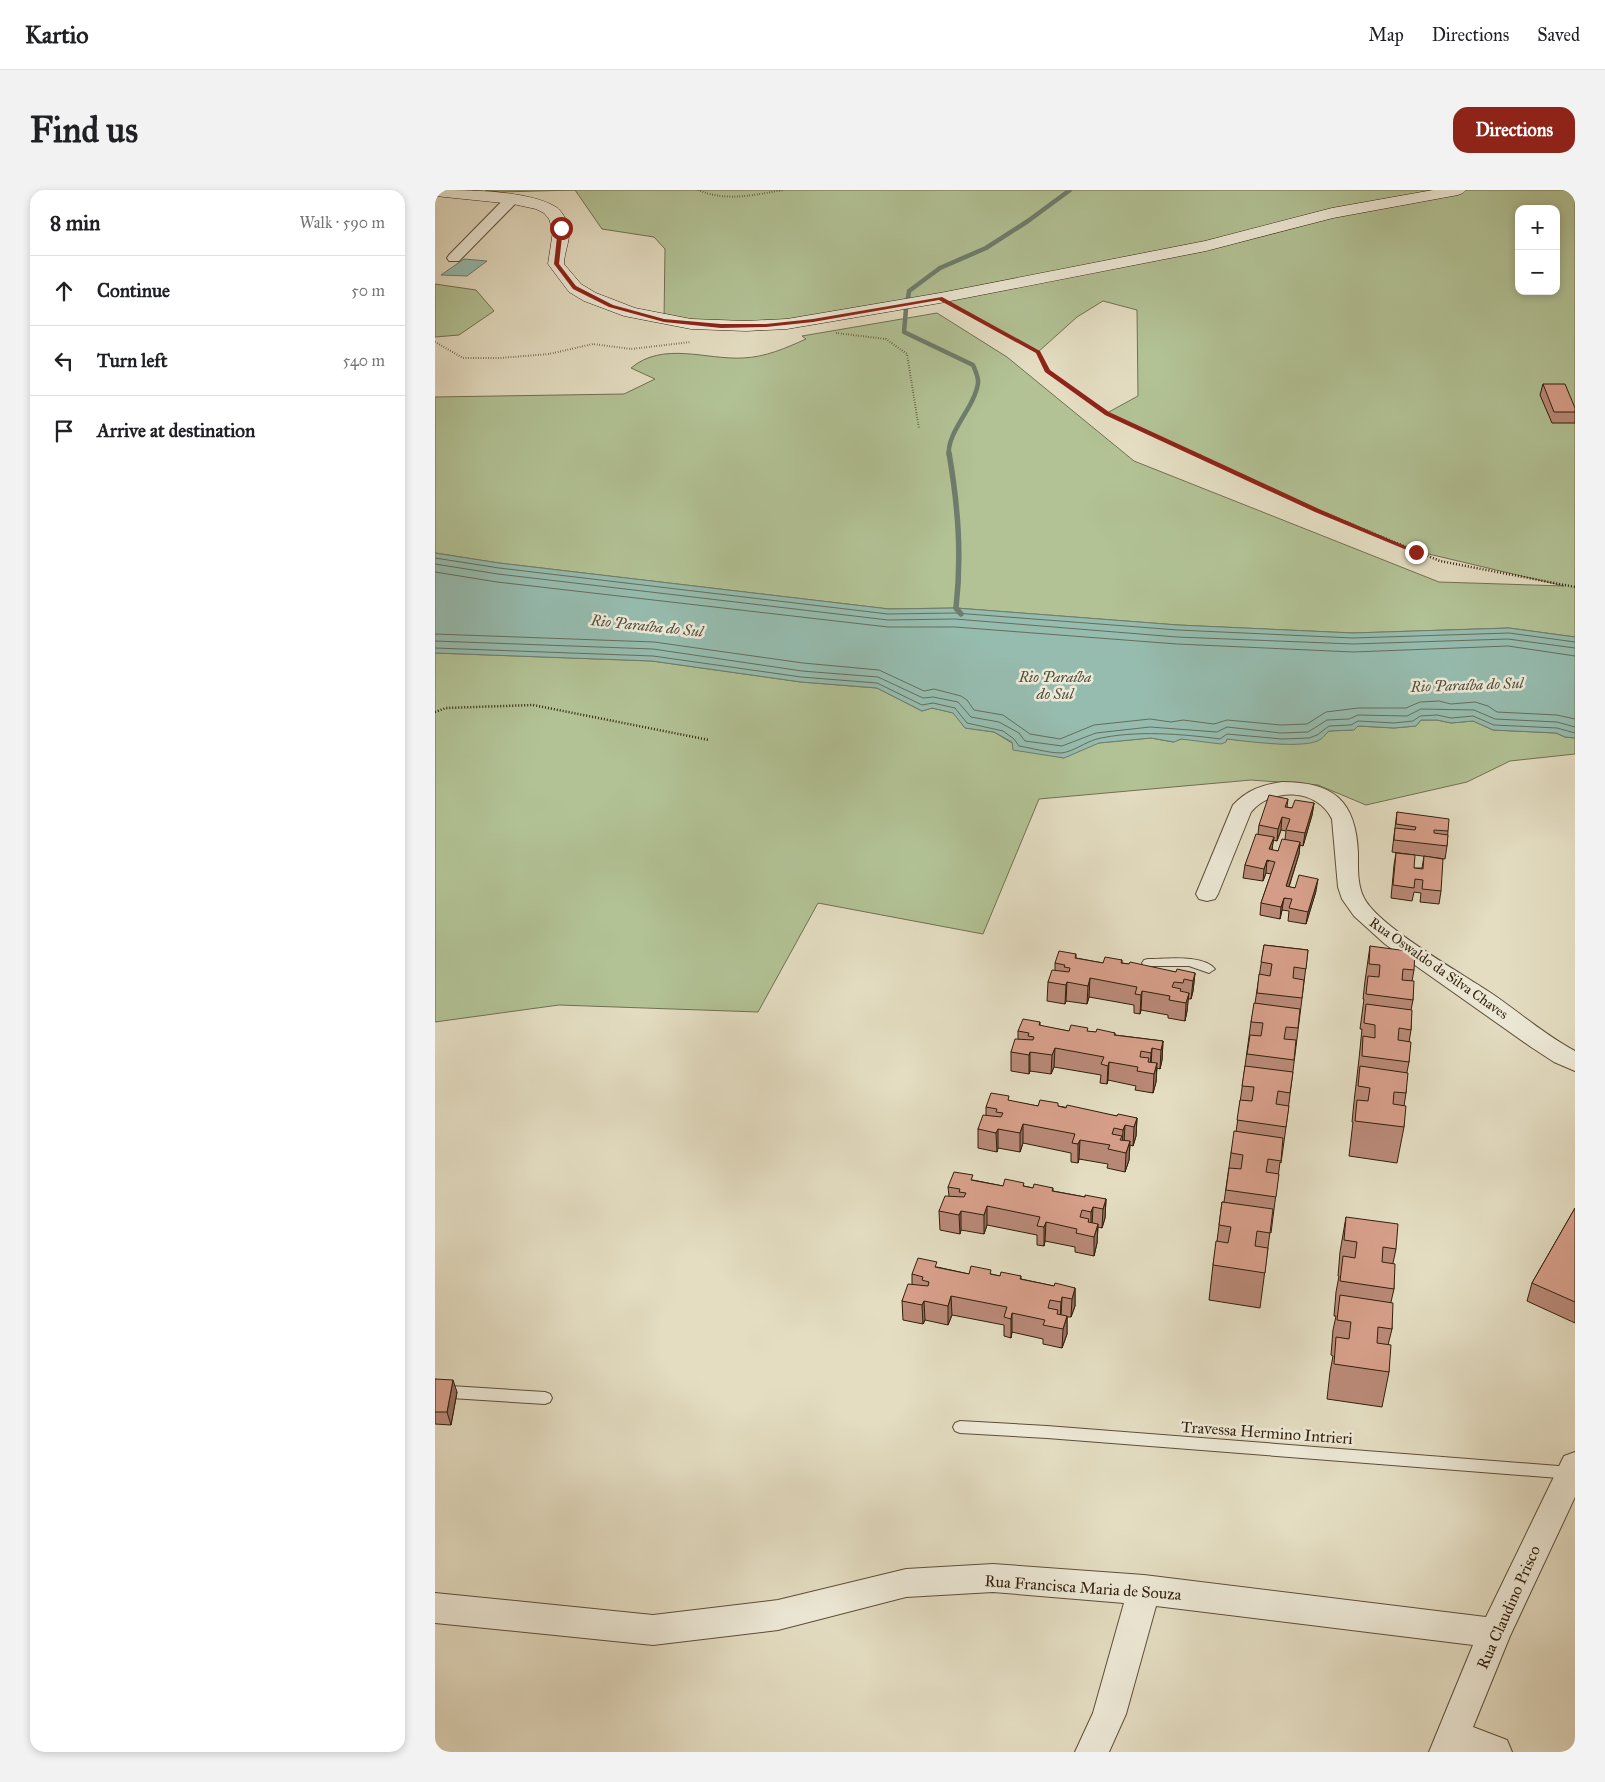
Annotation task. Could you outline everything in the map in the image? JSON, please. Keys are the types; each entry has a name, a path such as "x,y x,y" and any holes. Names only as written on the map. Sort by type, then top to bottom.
{"main road":[{"path":"435,191 537,204 552,212 561,231 556,264 575,288 611,306 664,320 721,326 780,325 813,321 940,298 1207,246 1332,212 1458,190"}],"street":[{"path":"454,258 511,200"},
{"name":"Rua Oswaldo da Silva Chaves","path":"1207,894 1241,810 1247,800 1262,792 1279,788 1313,791 1330,800 1341,810 1345,825 1347,878 1353,899 1366,916 1404,945 1575,1062"},
{"name":"Rua Claudino Prisco","path":"1450,1744 1495,1632 1573,1469"},
{"name":"Rua Francisca Maria de Souza","path":"435,1608 653,1630 777,1615 906,1583 993,1578 1144,1590 1495,1632"},
{"path":"1092,1752 1109,1714 1144,1590"},
{"path":"1450,1744 1495,1752"}],"lane":[{"path":"1148,963 1189,963 1207,966 1209,969"},
{"path":"435,1390 545,1398"},
{"name":"Travessa Hermino Intrieri","path":"960,1427 1573,1469"}],"path":[{"path":"698,190 707,195 735,196 783,190"},
{"path":"940,298 1038,352 1047,371 1107,413 1317,510 1440,561 1575,587"},
{"path":"831,332 886,339 907,354 919,429"},
{"path":"435,342 463,358 500,358 549,354 593,344 631,349 695,342"},
{"path":"435,712 446,708 533,705 709,740"}],"green space":[{"path":"485,190 575,190 500,192"},
{"path":"575,190 1575,190 1575,637 1509,628 1353,633 1178,625 956,608 889,609 499,563 435,553 435,397 624,394 655,379 631,368 643,360 657,355 671,353 729,358 760,356 776,352 806,339 802,336 937,313 1007,357 1134,461 1439,582 1564,586 1416,551 1335,518 1107,413 1138,396 1137,310 1103,301 1077,317 1038,352 940,298 787,324 664,320 665,249 654,237 602,229"},
{"path":"435,284 476,290 494,311 459,335 435,337"},
{"path":"435,653 652,661 801,682 877,688 922,711 932,708 954,713 965,728 994,732 1012,743 1063,758 1098,743 1151,738 1173,742 1181,739 1227,739 1282,744 1323,736 1329,731 1353,730 1358,726 1394,728 1416,726 1421,720 1437,720 1451,723 1473,721 1493,730 1556,733 1565,737 1575,738 1575,754 1510,761 1467,782 1366,805 1318,785 1251,780 1039,799 983,934 818,903 758,1012 559,1005 435,1022"}],"water":[{"path":"464,259 487,261 467,276 441,275"},
{"name":"Rio Paraíba do Sul","path":"435,553 499,563 889,609 956,608 1178,625 1353,633 1509,628 1575,637 1575,738 1565,737 1556,733 1493,730 1473,721 1451,723 1437,720 1421,720 1416,726 1394,728 1358,726 1354,730 1329,731 1321,739 1303,744 1276,744 1227,739 1226,742 1221,744 1181,739 1174,742 1151,738 1099,743 1064,758 1013,750 1012,742 994,732 965,728 953,713 932,708 922,711 877,688 801,682 652,661 435,653"}],"building":[{"path":"1543,384 1565,384 1575,412 1554,412"},
{"path":"1269,795 1288,799 1285,807 1292,808 1295,800 1314,803 1305,833 1286,830 1290,819 1282,817 1278,829 1259,825"},
{"path":"1397,812 1449,819 1448,831 1434,830 1434,833 1448,835 1447,846 1394,840 1395,828 1415,830 1416,827 1396,824"},
{"path":"1256,834 1274,837 1269,849 1278,851 1282,839 1300,842 1286,886 1295,888 1299,875 1318,879 1308,912 1289,908 1292,899 1284,898 1281,907 1261,903 1275,862 1267,860 1264,869 1245,865"},
{"path":"1396,853 1415,855 1414,868 1423,869 1424,856 1443,859 1441,891 1422,889 1423,880 1415,879 1414,888 1393,885"},
{"path":"1264,945 1308,950 1306,969 1294,967 1293,978 1304,980 1302,998 1257,993 1259,974 1270,976 1272,964 1261,962"},
{"path":"1370,946 1415,952 1414,970 1403,969 1402,980 1414,981 1413,1000 1366,994 1368,976 1379,977 1380,965 1369,964"},
{"path":"1059,951 1076,954 1075,958 1103,963 1105,957 1122,960 1121,963 1129,964 1130,962 1176,972 1177,969 1195,973 1193,981 1184,979 1183,983 1174,982 1172,987 1189,993 1186,1003 1169,1000 1170,996 1142,991 1141,995 1135,994 1137,987 1090,978 1088,986 1067,982 1066,985 1048,982 1052,970 1069,972 1070,968 1055,963"},
{"path":"1254,1003 1300,1009 1298,1028 1286,1027 1284,1039 1296,1040 1294,1060 1247,1054 1250,1035 1261,1036 1263,1023 1251,1022"},
{"path":"1366,1004 1412,1010 1411,1030 1399,1028 1398,1040 1411,1042 1409,1062 1362,1056 1363,1036 1375,1038 1375,1025 1364,1023"},
{"path":"1023,1019 1040,1022 1039,1025 1069,1031 1071,1025 1088,1028 1087,1031 1096,1032 1097,1029 1115,1033 1114,1035 1163,1041 1161,1050 1152,1048 1151,1053 1141,1051 1140,1057 1149,1058 1148,1062 1157,1063 1154,1074 1137,1071 1138,1067 1109,1062 1108,1066 1101,1064 1104,1057 1055,1048 1052,1055 1030,1052 1029,1055 1011,1052 1015,1039 1033,1040 1034,1037 1028,1036 1029,1033 1018,1031"},
{"path":"1245,1066 1293,1072 1290,1093 1278,1091 1276,1104 1289,1106 1286,1127 1237,1120 1240,1100 1252,1101 1254,1087 1242,1086"},
{"path":"1360,1066 1408,1073 1406,1093 1394,1092 1393,1104 1406,1106 1404,1127 1355,1121 1357,1100 1368,1101 1370,1088 1358,1086"},
{"path":"991,1093 1009,1096 1008,1100 1038,1106 1040,1100 1058,1103 1058,1106 1066,1108 1067,1105 1117,1116 1118,1114 1137,1118 1134,1127 1125,1125 1123,1130 1114,1128 1112,1134 1122,1136 1120,1140 1130,1141 1126,1153 1108,1149 1110,1145 1080,1140 1078,1144 1072,1143 1075,1134 1023,1124 1020,1133 998,1129 996,1133 978,1129 983,1115 1001,1117 1003,1113 996,1112 997,1109 986,1107"},
{"path":"1234,1131 1283,1138 1281,1161 1268,1159 1266,1172 1279,1174 1276,1197 1226,1190 1229,1168 1241,1169 1243,1155 1231,1153"},
{"path":"954,1172 973,1175 971,1180 1003,1186 1005,1179 1024,1183 1023,1186 1033,1188 1034,1184 1053,1188 1052,1191 1106,1199 1103,1209 1093,1207 1091,1212 1082,1210 1080,1217 1089,1219 1088,1222 1098,1224 1094,1237 1076,1233 1077,1229 1046,1222 1044,1227 1037,1226 1040,1217 987,1206 984,1215 961,1211 959,1215 939,1211 945,1196 964,1197 966,1193 959,1192 960,1189 948,1187"},
{"path":"1222,1202 1273,1209 1270,1233 1257,1231 1255,1246 1268,1248 1265,1273 1213,1265 1216,1241 1228,1243 1231,1227 1219,1225"},
{"path":"1575,1208 1575,1302 1532,1283"},
{"path":"1346,1217 1398,1224 1396,1249 1383,1247 1382,1262 1395,1264 1394,1289 1340,1281 1343,1256 1355,1258 1357,1242 1344,1240"},
{"path":"918,1258 937,1262 935,1267 969,1274 971,1266 991,1270 990,1274 1000,1276 1001,1272 1021,1276 1020,1279 1054,1286 1055,1283 1075,1288 1072,1299 1062,1297 1061,1302 1050,1300 1048,1308 1058,1310 1057,1314 1067,1316 1063,1329 1043,1325 1045,1320 1012,1313 1011,1319 1004,1317 1007,1307 951,1296 948,1306 924,1301 922,1305 902,1301 908,1284 928,1286 929,1282 922,1280 923,1277 912,1274"},
{"path":"1340,1295 1393,1303 1392,1329 1378,1327 1377,1343 1391,1345 1389,1372 1334,1364 1336,1337 1349,1339 1351,1322 1337,1320"},
{"path":"435,1379 453,1380 447,1412 435,1412"}],"waterway":[{"path":"908,298 909,291 940,268 986,248 1028,221 1070,190"},
{"path":"906,309 904,332 973,365 977,376 976,392 952,438 949,453"},
{"path":"949,453 955,492 959,550 956,608 961,614"}],"route":[{"path":"561,228 556,264 575,288 611,306 664,320 721,326 766,326 813,321 940,298 1038,352 1047,371 1107,413 1317,510 1416,552"}]}
